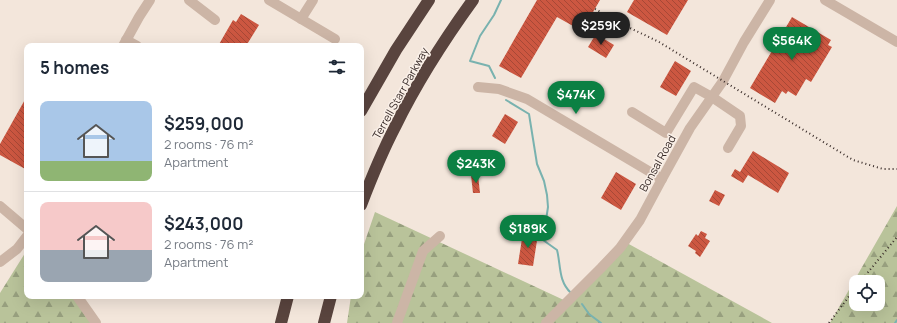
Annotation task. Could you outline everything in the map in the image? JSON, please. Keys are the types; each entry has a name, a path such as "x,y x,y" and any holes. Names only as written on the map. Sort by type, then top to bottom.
{"highway":[{"path":"364,106 396,50 429,0"},
{"name":"Terrell Starr Parkway","path":"364,197 385,147 413,93 453,28 473,0"},
{"path":"281,323 287,299"},
{"path":"324,323 330,299"}],"street":[{"path":"124,43 150,0"},
{"path":"189,0 215,20"},
{"path":"269,0 335,39"},
{"path":"301,19 313,0"},
{"name":"Bonsal Road","path":"546,323 620,248 640,220 690,128 723,81 770,0"},
{"path":"825,0 897,42"},
{"path":"478,87 500,89 528,99 662,179"},
{"path":"632,112 666,132 694,87 740,116 741,126 728,148"},
{"path":"0,206 24,223"},
{"path":"397,323 423,251 440,236"},
{"path":"0,262 17,249 24,240"},
{"path":"79,299 96,323"}],"green space":[{"path":"897,206 897,323 830,323 849,290 849,311 885,311 885,275 857,275"},
{"path":"375,212 568,302 627,243 772,323 347,323 351,299 364,299 364,244"},
{"path":"24,255 24,299 85,299 97,323 0,323 0,293"}],"building":[{"path":"537,0 600,0 582,31 557,17 521,78 499,66"},
{"path":"634,0 688,0 667,35 627,12"},
{"path":"241,14 259,25 248,43 220,43 233,20 236,22"},
{"path":"792,17 831,40 828,45 832,47 811,82 806,79 796,96 788,91 786,94 782,91 775,103 750,88"},
{"path":"596,34 614,45 606,58 588,47"},
{"path":"675,61 691,71 676,96 660,87"},
{"path":"24,101 24,168 0,155 0,144"},
{"path":"505,114 518,122 505,144 492,136"},
{"path":"753,151 789,173 778,193 748,175 743,183 731,176 735,169 740,172"},
{"path":"616,172 636,184 621,210 601,198"},
{"path":"471,175 478,175 480,193 473,193"},
{"path":"715,190 725,195 719,206 709,201"},
{"path":"701,231 707,234 705,238 710,241 700,257 695,253 696,251 688,246 696,234 698,236"},
{"path":"523,232 538,234 533,266 518,264"}],"waterway":[{"path":"495,78 489,66 470,61 480,36 494,15 501,0"},
{"path":"506,100 529,114 537,164 544,181 547,195 548,207 543,240 557,250 562,278 571,293"},
{"path":"582,304 589,314 601,323"}],"railway":[{"path":"595,9 659,42 853,160 883,169 897,169"},
{"path":"866,275 897,237"},
{"path":"829,323 849,296"}]}
